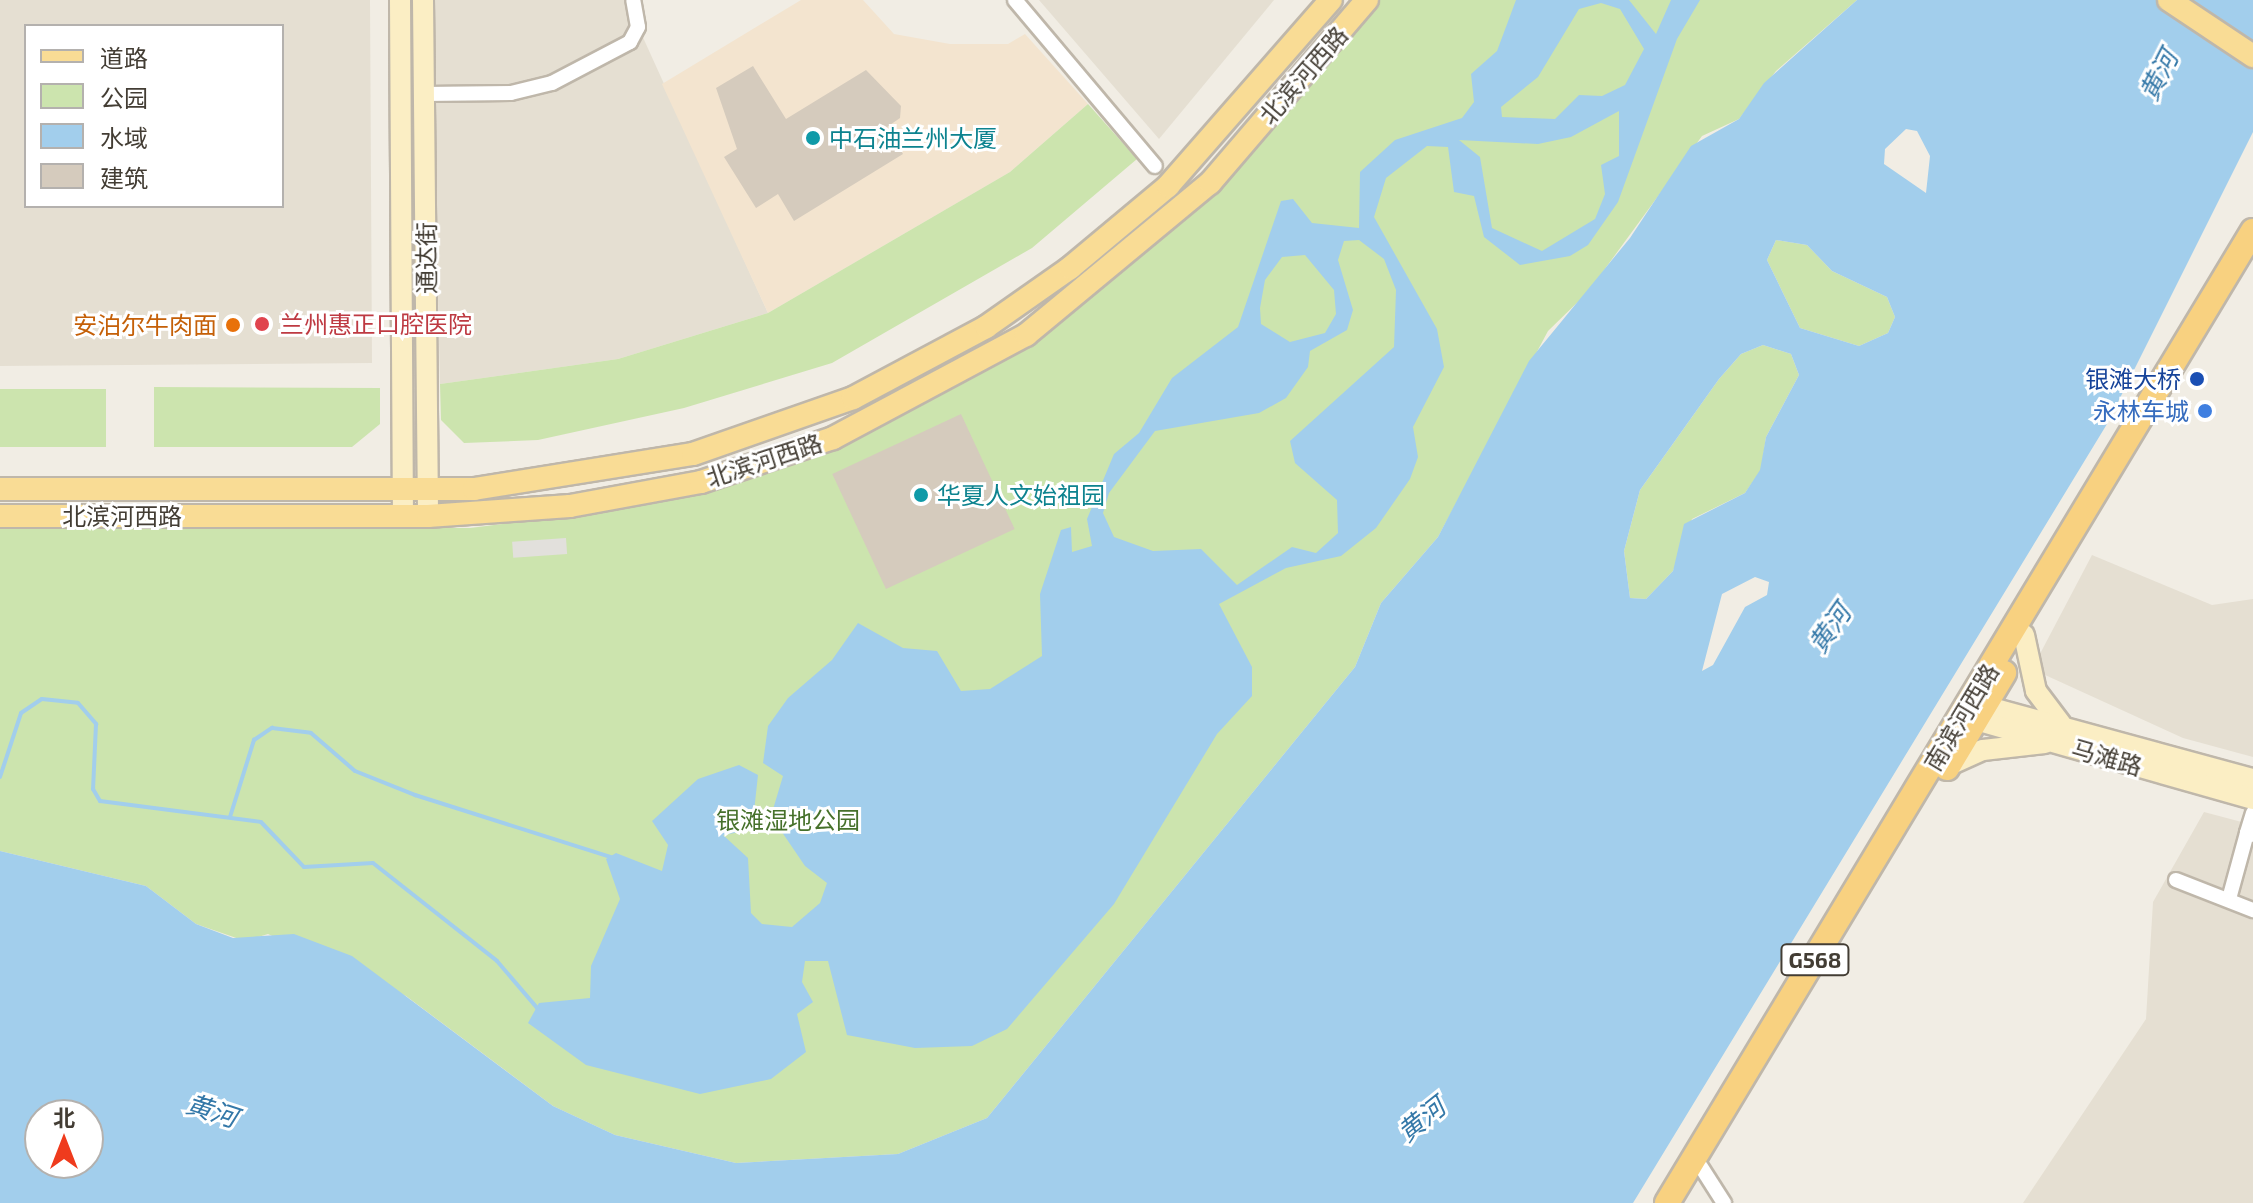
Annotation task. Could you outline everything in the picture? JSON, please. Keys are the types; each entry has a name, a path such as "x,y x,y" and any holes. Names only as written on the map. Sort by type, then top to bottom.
{"highway":[{"name":"南滨河西路","path":"1679,1203 1949,765 1974,711 2253,231"},
{"name":"南滨河西路","path":"1667,1203 2024,635 2253,251"}],"main road":[{"name":"通达街","path":"400,0 403,516"},
{"name":"通达街","path":"423,0 428,516"},
{"name":"北滨河西路","path":"0,489 426,489 571,478 693,454 853,398 986,327 1168,186 1331,0"},
{"name":"北滨河西路","path":"0,516 428,516 570,506 701,482 833,438 1026,335 1210,183 1367,0"},
{"path":"2169,0 2253,56"},
{"path":"2190,0 2253,42"},
{"path":"1949,765 1983,750 2059,733 2036,691 2024,635"},
{"name":"马滩路","path":"1974,711 2253,779"},
{"name":"马滩路","path":"2059,733 2253,799"}],"street":[{"path":"424,94 511,93 552,83 630,42 638,27 633,0"},
{"path":"1015,0 1155,166"},
{"path":"2229,899 2250,834 2253,813"},
{"path":"2176,880 2253,910"},
{"path":"1701,1167 1724,1203"}],"shaded area":[{"path":"0,0 370,0 372,363 0,366"},
{"path":"431,0 626,0 768,313 618,359 440,384"},
{"path":"801,0 863,0 894,34 950,44 1008,44 1025,34 1088,104 1010,172 768,313 662,84"},
{"path":"1039,0 1274,0 1159,139"},
{"path":"566,538 567,554 513,558 512,542"},
{"path":"2092,555 2212,605 2253,599 2253,757 2183,738 2032,669"},
{"path":"2204,812 2253,825 2253,1203 2023,1203 2146,1019 2153,902"}],"green space":[{"name":"银滩湿地公园","path":"1367,0 1857,0 1776,71 1739,119 1702,136 1588,292 1548,331 1438,537 1381,603 1355,667 987,1118 898,1154 736,1163 615,1135 553,1106 406,996 268,934 245,941 196,924 146,886 0,851 0,526 470,528 601,512 737,484 855,438 1026,335 1210,183"},
{"path":"1088,104 1137,159 1032,248 832,363 684,408 538,440 464,443 441,420 440,384 618,359 768,313 1010,172"},
{"path":"1776,240 1807,245 1832,271 1887,297 1895,317 1888,333 1859,346 1800,328 1767,260"},
{"path":"1763,345 1791,354 1799,375 1766,437 1761,470 1745,493 1692,519 1673,571 1646,599 1630,598 1624,551 1640,490 1719,379 1741,354"},
{"path":"154,387 380,388 380,424 352,447 154,447"},
{"path":"0,389 106,389 106,447 0,447"}],"water":[{"path":"1516,0 1629,0 1656,34 1671,0 1700,0 1677,39 1618,202 1588,245 1570,256 1520,265 1484,237 1474,196 1454,192 1448,147 1427,146 1386,178 1374,217 1437,329 1444,367 1413,427 1418,457 1410,479 1376,528 1341,556 1286,568 1219,604 1252,667 1252,696 1217,734 1114,904 1007,1029 972,1046 915,1048 847,1035 828,961 805,961 802,982 813,1002 797,1014 806,1052 771,1079 700,1094 586,1065 528,1023 539,1003 590,998 591,966 620,899 606,859 616,853 662,871 668,845 652,821 698,779 739,765 758,775 752,830 723,835 748,858 751,913 762,924 792,927 820,903 827,883 805,866 771,816 783,776 763,763 768,726 788,698 832,660 858,623 903,648 937,651 961,691 990,689 1042,656 1040,594 1061,530 1071,527 1072,552 1092,546 1087,519 1114,454 1139,433 1172,378 1238,327 1281,201 1293,199 1312,223 1359,228 1360,172 1395,140 1462,118 1474,102 1471,74 1497,51","holes":["1601,3 1620,9 1644,49 1625,85 1602,96 1579,95 1555,119 1502,117 1501,107 1538,77 1579,9","1619,111 1619,156 1601,165 1605,194 1595,219 1542,251 1492,228 1480,157 1459,140 1538,144 1571,137","1359,240 1384,259 1396,290 1394,347 1290,441 1295,463 1337,500 1338,533 1316,553 1292,547 1237,585 1201,549 1153,551 1114,537 1103,513 1109,493 1155,431 1259,413 1286,398 1308,367 1310,351 1347,330 1353,310 1338,260 1344,241","1305,255 1334,290 1336,314 1325,333 1290,342 1261,324 1260,308 1265,280 1282,257"]},
{"name":"黄河","path":"1857,0 2253,0 2253,132 2107,424 1633,1203 0,1203 0,851 146,886 196,924 233,938 294,934 352,956 553,1106 615,1135 736,1163 898,1154 987,1118 1355,667 1381,603 1438,537 1529,361 1630,238 1691,146 1739,119 1764,83","holes":["1906,129 1917,131 1930,156 1926,193 1884,164 1885,149","1776,240 1807,245 1832,271 1887,297 1895,317 1888,333 1859,346 1800,328 1767,260","1763,345 1791,354 1799,375 1766,437 1760,470 1745,493 1684,524 1673,571 1646,599 1630,598 1624,551 1640,490 1719,379 1741,354","1755,577 1769,582 1767,595 1745,607 1713,665 1702,671 1722,594"]}],"building":[{"name":"中石油兰州大厦","path":"753,66 786,119 866,70 901,106 900,118 887,127 903,154 794,221 778,194 756,208 724,157 737,149 716,88"},
{"name":"华夏人文始祖园","path":"961,414 1015,529 886,589 832,474"}],"waterway":[{"path":"0,777 21,713 42,699 78,703 96,724 93,789 100,801 261,822 304,867 373,863 497,961 538,1009"},
{"path":"230,817 254,740 272,728 311,733 355,771 415,795 614,858"}],"place":[{"name":"中石油兰州大厦","path":"813,138"},
{"name":"兰州惠正口腔医院","path":"262,324"},
{"name":"安泊尔牛肉面","path":"233,325"},
{"name":"银滩大桥","path":"2197,379"},
{"name":"永林车城","path":"2205,411"},
{"name":"华夏人文始祖园","path":"921,495"}]}
